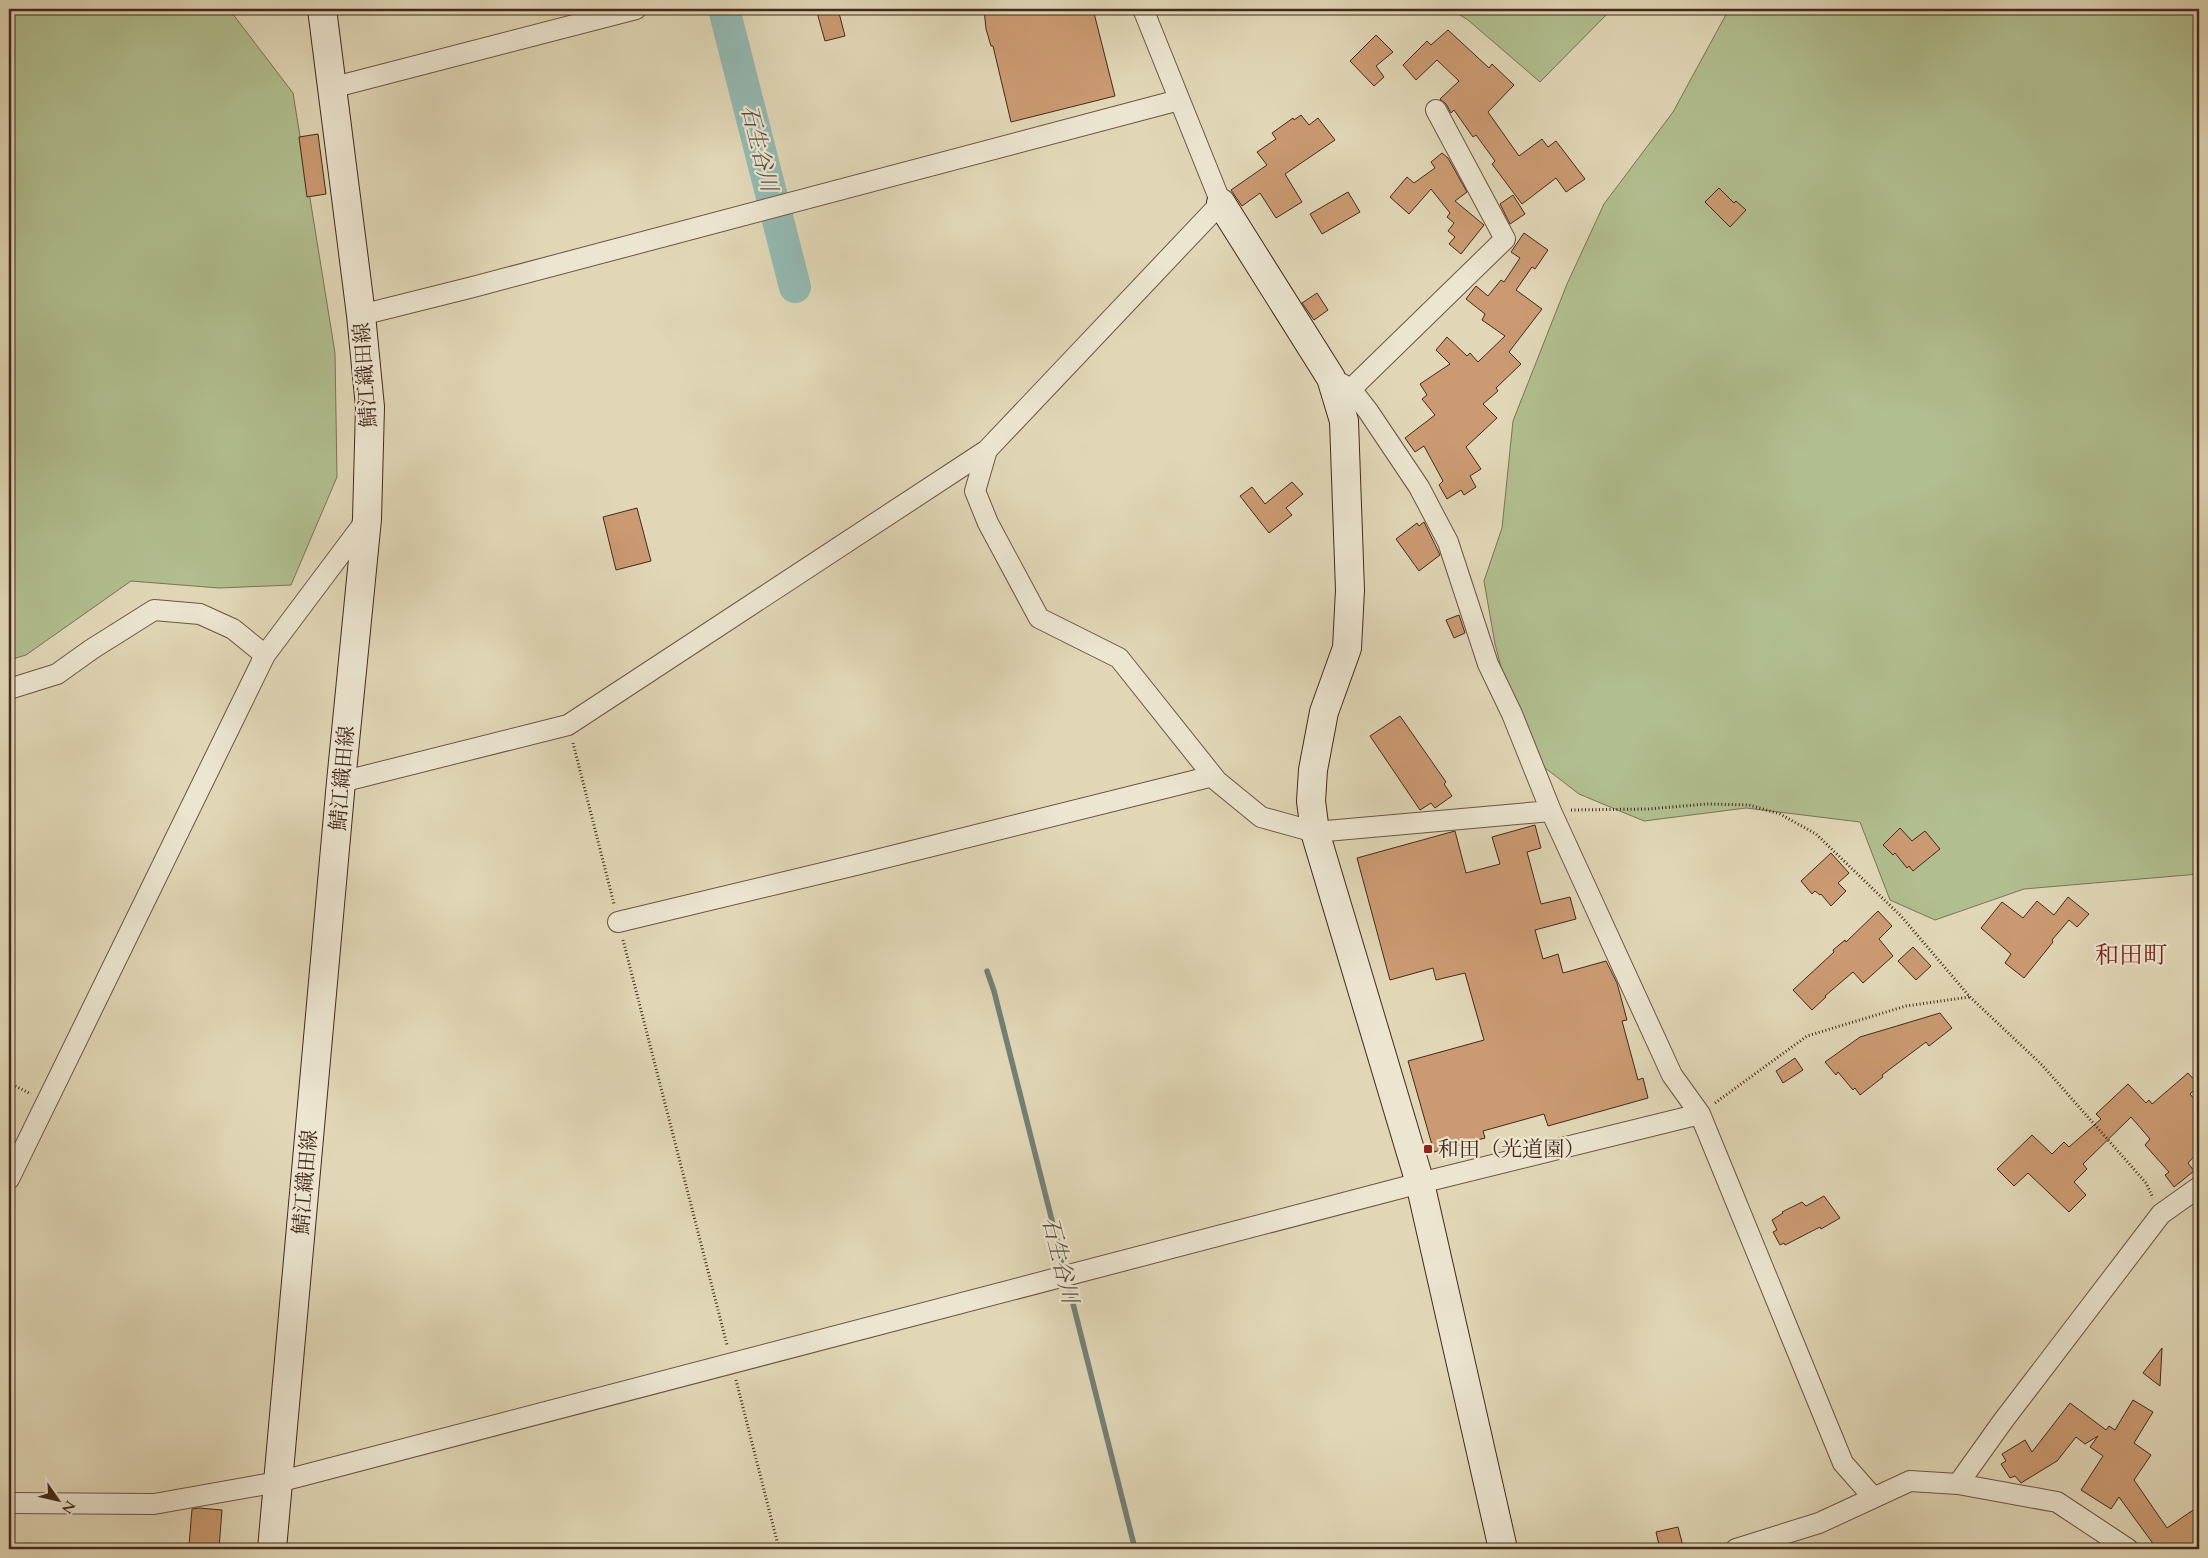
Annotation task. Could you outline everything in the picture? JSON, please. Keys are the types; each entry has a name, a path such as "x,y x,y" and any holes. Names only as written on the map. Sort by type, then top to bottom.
{"main road":[{"name":"鯖江織田線","path":"272,1549 341,782 367,519 370,408 361,315 322,9"},
{"path":"1221,203 1341,384 1350,590 1347,648 1324,712 1313,770 1311,801 1315,832 1420,1183 1504,1549"}],"street":[{"path":"331,88 636,9"},
{"path":"341,782 568,725 987,450 1221,203 1143,9"},
{"path":"361,315 482,285 1178,100"},
{"path":"1436,110 1505,239 1341,384 1368,411 1419,487 1448,542 1488,664 1512,714 1551,811 1672,1076 1700,1114 1843,1463 1873,1497"},
{"path":"987,450 975,491 988,523 1038,618 1119,658 1213,776 1261,817 1315,832 1551,811"},
{"path":"9,1179 265,655 367,519"},
{"path":"9,689 57,674 92,649 154,610 200,614 233,629 265,655"},
{"path":"618,922 864,864 1213,776"},
{"path":"9,1503 154,1504 278,1482 1420,1183 1700,1114"},
{"path":"1958,1484 2003,1421 2161,1214 2199,1187"},
{"path":"1736,1549 1819,1523 1910,1481 1958,1484 2057,1502 2128,1549"}],"path":[{"path":"568,725 779,1549"},
{"path":"1551,811 1648,809 1708,804 1749,805 1780,814 1816,834 1901,916 1970,997 2042,1065 2146,1183 2161,1214"},
{"path":"1700,1114 1807,1036 1906,1006 1970,997"},
{"path":"9,1084 46,1102"}],"green space":[{"path":"9,9 229,9 293,93 335,353 337,477 291,585 219,588 131,581 26,655 9,660"},
{"path":"1450,9 1612,9 1540,82 1468,20"},
{"path":"1729,9 2199,9 2199,874 2024,889 1935,920 1890,900 1860,822 1746,808 1644,821 1579,794 1523,751 1495,644 1484,581 1502,528 1513,421 1567,284 1604,204 1673,112"}],"building":[{"path":"816,9 838,9 845,36 825,41"},
{"path":"984,9 1093,9 1115,96 1011,122 993,46 991,46 986,29"},
{"path":"1448,30 1489,68 1492,64 1514,85 1488,112 1519,156 1542,139 1548,147 1556,141 1585,179 1566,192 1556,178 1522,204 1492,164 1495,161 1476,135 1473,137 1454,110 1451,113 1446,104 1440,99 1459,81 1437,60 1416,80 1403,65 1427,41 1431,45"},
{"path":"1376,35 1393,52 1376,66 1384,77 1374,86 1350,61"},
{"path":"1301,115 1309,125 1318,118 1335,140 1285,174 1302,202 1276,218 1260,193 1242,206 1231,190 1267,165 1257,152 1276,139 1272,133 1293,118 1294,120"},
{"path":"318,134 326,194 307,197 299,137"},
{"path":"1442,153 1448,158 1467,192 1455,201 1484,225 1461,254 1449,244 1455,237 1448,231 1454,223 1447,217 1450,213 1431,189 1409,214 1390,197 1407,177 1414,183 1435,168 1431,162"},
{"path":"1719,188 1734,203 1736,201 1746,210 1730,227 1705,202"},
{"path":"1348,192 1360,212 1322,234 1310,214"},
{"path":"1513,195 1525,214 1510,224 1500,204"},
{"path":"1524,233 1548,250 1535,269 1532,267 1516,290 1542,309 1509,352 1521,364 1496,388 1498,391 1483,404 1497,418 1466,447 1481,469 1470,476 1476,487 1464,495 1461,490 1447,499 1439,485 1443,481 1424,446 1415,452 1405,438 1435,415 1422,399 1427,395 1420,384 1450,364 1436,350 1447,337 1467,356 1470,353 1478,362 1505,336 1482,320 1485,314 1466,299 1476,286 1488,296 1501,280 1504,282 1520,258 1511,252"},
{"path":"1317,293 1328,310 1314,320 1302,303"},
{"path":"1292,482 1303,494 1286,508 1292,515 1269,533 1240,496 1252,487 1265,504"},
{"path":"637,508 651,561 616,570 603,517"},
{"path":"1424,522 1440,555 1419,571 1396,539 1417,523 1419,526"},
{"path":"1459,615 1465,633 1454,638 1446,620"},
{"path":"1400,716 1446,782 1444,784 1452,796 1435,808 1431,803 1420,810 1370,736"},
{"path":"1535,825 1541,848 1527,852 1541,904 1570,897 1576,919 1535,930 1543,959 1558,954 1563,973 1606,961 1617,983 1627,1020 1622,1021 1638,1080 1643,1078 1648,1098 1548,1126 1544,1114 1483,1131 1485,1138 1434,1152 1408,1061 1484,1040 1465,973 1436,980 1433,968 1390,980 1357,858 1455,831 1466,873 1500,864 1492,837"},
{"path":"1900,828 1912,841 1925,831 1940,849 1913,871 1909,866 1907,868 1895,853 1893,855 1883,845"},
{"path":"1831,853 1849,873 1838,883 1846,891 1831,906 1821,894 1815,891 1812,894 1801,881"},
{"path":"2068,897 2089,914 2077,927 2069,920 2024,978 2005,963 2011,954 1981,928 2002,902 2023,918 2037,901 2054,915"},
{"path":"1878,911 1892,926 1879,939 1893,956 1863,983 1853,972 1812,1010 1793,990 1834,952 1833,950 1845,940 1846,942"},
{"path":"1913,947 1931,966 1916,980 1898,961"},
{"path":"1940,1013 1952,1028 1929,1046 1926,1042 1882,1075 1883,1077 1860,1095 1855,1088 1853,1090 1838,1072 1836,1075 1825,1062 1860,1037"},
{"path":"1795,1058 1803,1070 1783,1083 1776,1071"},
{"path":"2188,1073 2199,1085 2190,1094 2199,1105 2199,1151 2188,1163 2194,1171 2174,1187 2165,1175 2169,1172 2145,1145 2150,1139 2131,1117 2083,1164 2087,1169 2074,1182 2086,1195 2069,1212 2028,1173 2014,1186 1997,1169 2032,1135 2052,1154 2064,1142 2069,1147 2101,1119 2096,1114 2128,1084 2146,1103 2149,1100 2152,1104"},
{"path":"1824,1196 1840,1218 1821,1229 1820,1227 1785,1245 1784,1243 1780,1245 1773,1232 1777,1230 1772,1220 1782,1212 1802,1202 1806,1206"},
{"path":"2162,1348 2160,1386 2143,1373"},
{"path":"2133,1400 2153,1412 2134,1443 2151,1455 2134,1480 2167,1528 2199,1506 2199,1549 2157,1549 2119,1497 2111,1509 2081,1490 2103,1456 2090,1447 2098,1436 2085,1444 2076,1437 2057,1461 2021,1483 2015,1476 2010,1478 2001,1464 2006,1461 2002,1454 2025,1440 2032,1452 2070,1403 2106,1430 2109,1426 2115,1430"},
{"path":"192,1509 222,1510 219,1548 189,1546"},
{"path":"1678,1527 1683,1546 1660,1549 1656,1532"}],"waterway":[{"name":"石生谷川","path":"724,9 795,287"},
{"name":"石生谷川","path":"987,971 994,991 1135,1549"}],"place":[{"name":"和田（光道園）","path":"1428,1149"}],"district":[{"name":"和田町","path":"2131,955"}]}
